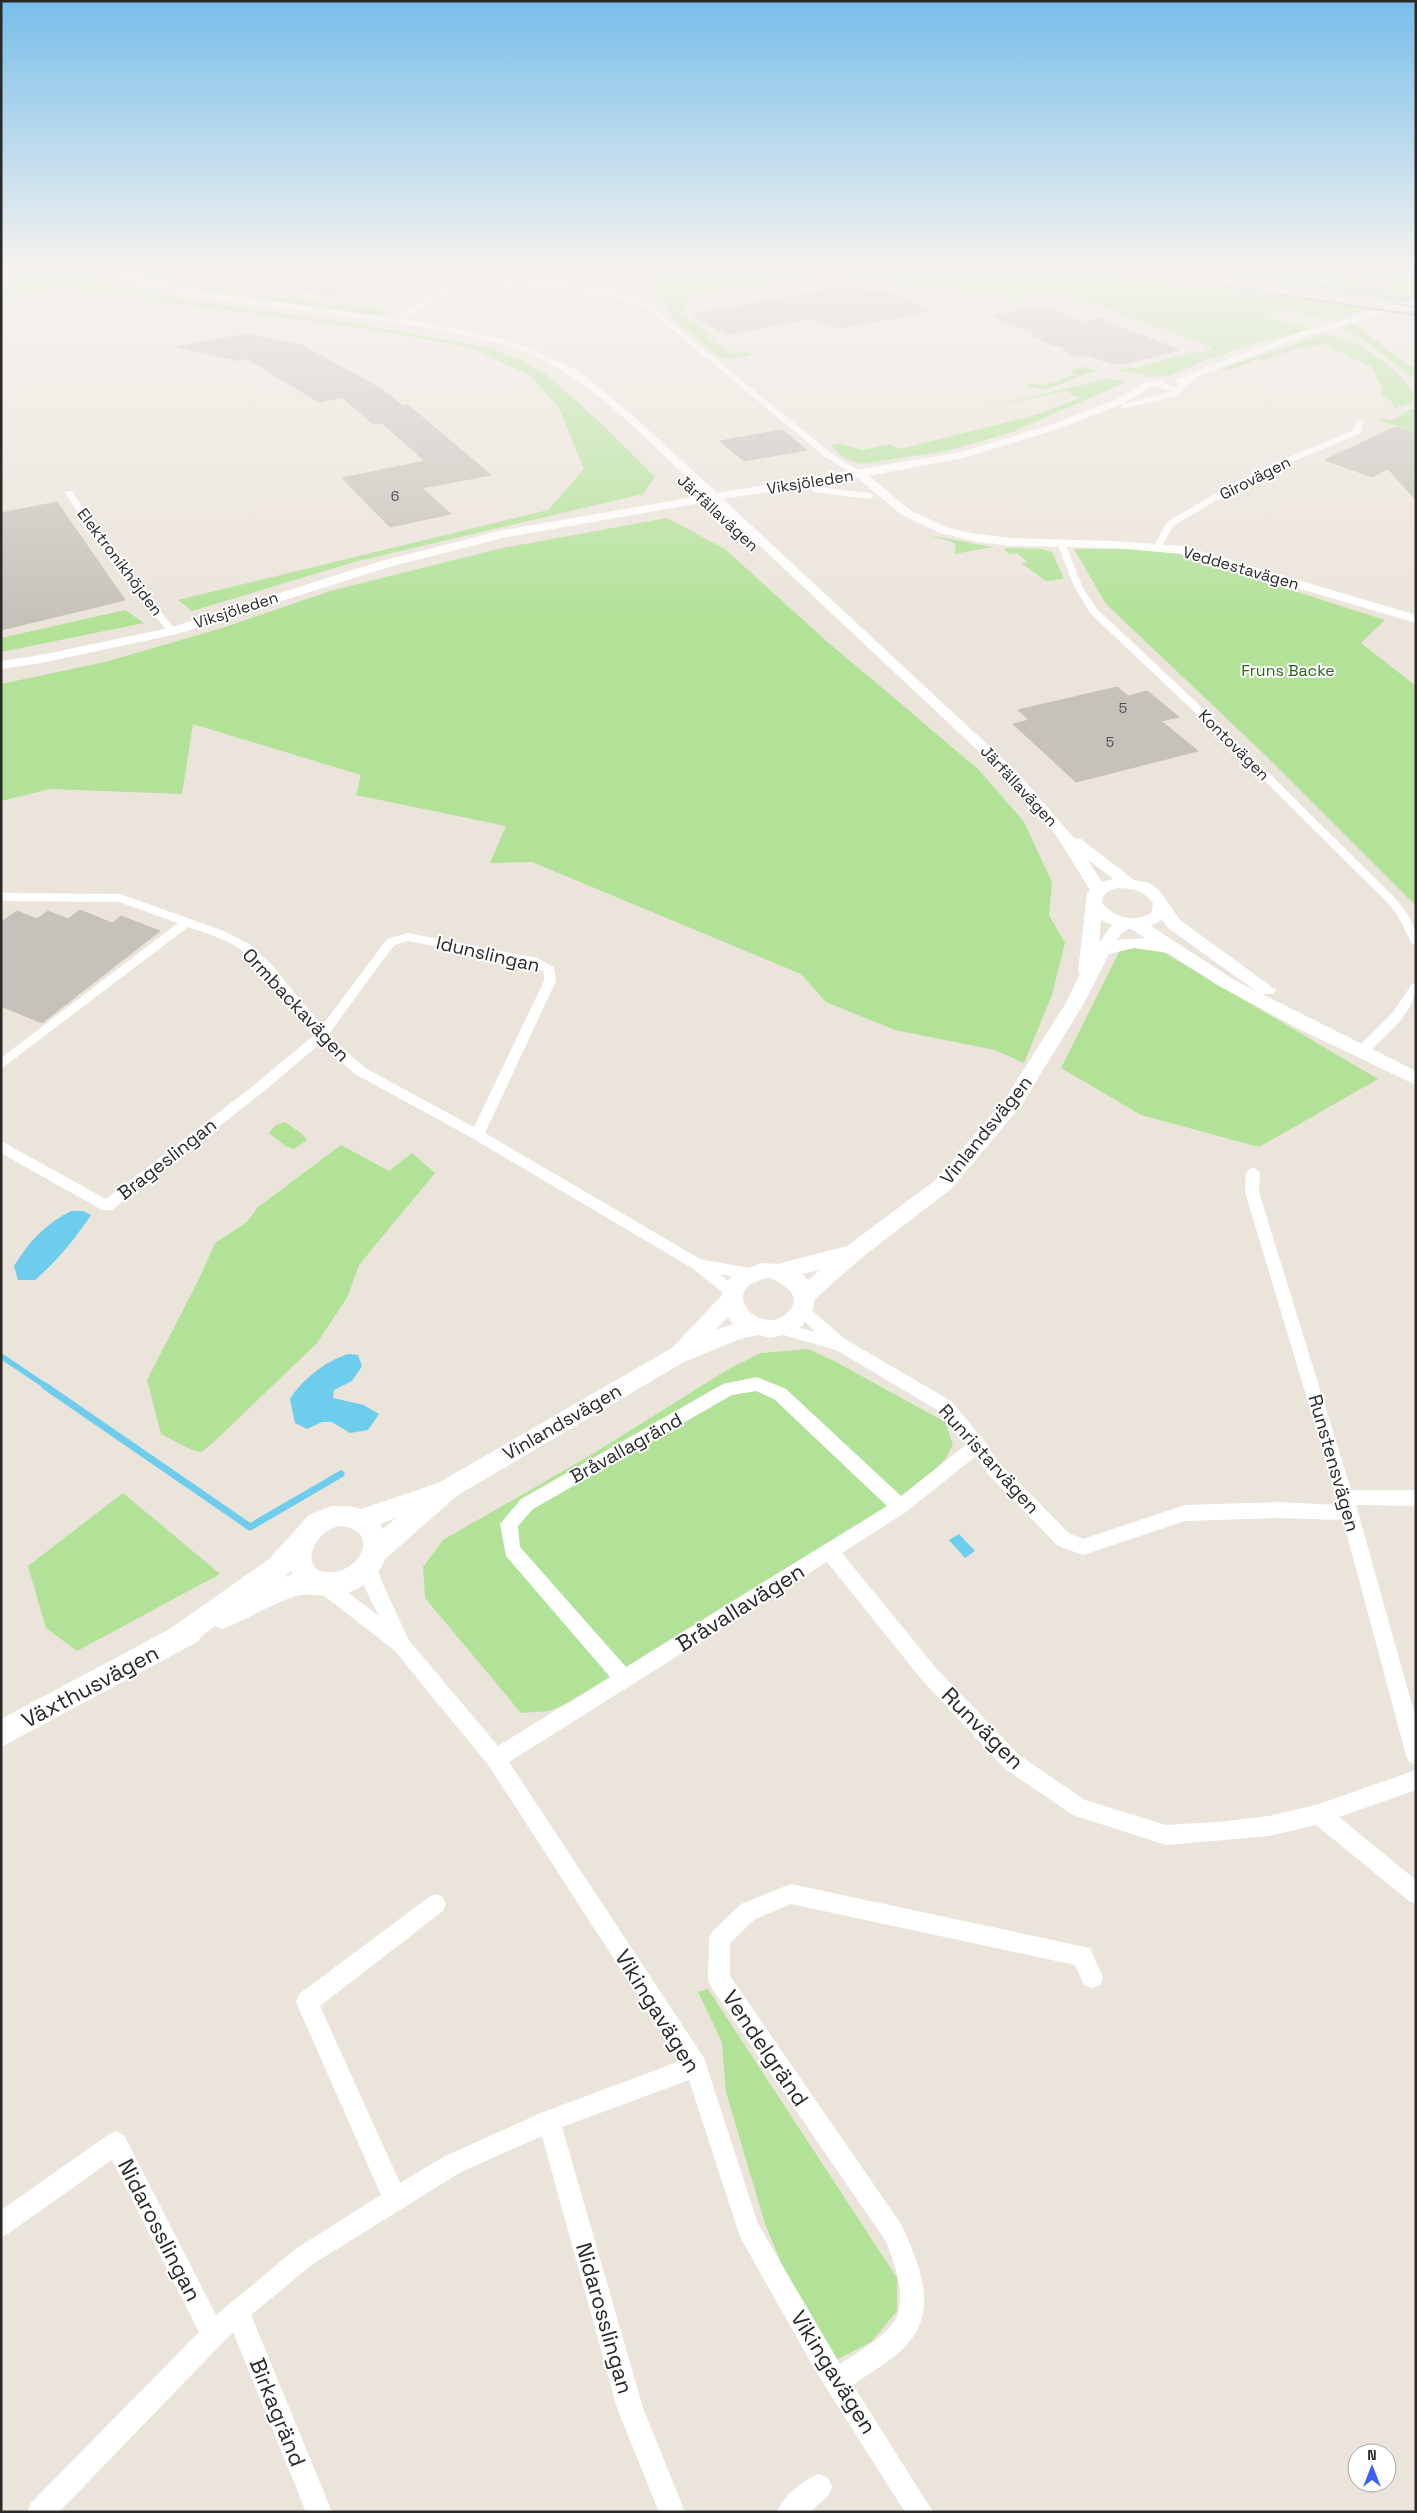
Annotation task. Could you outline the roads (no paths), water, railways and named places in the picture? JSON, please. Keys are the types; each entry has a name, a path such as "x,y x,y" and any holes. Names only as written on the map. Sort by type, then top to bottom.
{"street":[{"name":"Järfällavägen","path":"593,388 712,502 761,554 843,619 938,704 1011,774 1063,833 1128,883"},
{"path":"747,388 857,479"},
{"name":"Viksjöleden","path":"712,502 814,490 1004,444 1089,414 1142,388"},
{"name":"Viksjöleden","path":"1143,388 1148,392 1157,388"},
{"name":"Viksjöleden","path":"1,665 41,659 172,631 385,564 531,528 857,479 914,475 1015,448 1097,416 1157,388"},
{"name":"Viksjöleden","path":"1159,388 1169,392 1172,388"},
{"name":"Viksjöleden","path":"1097,416 1173,394 1179,388"},
{"name":"Girovägen","path":"1158,546 1170,524 1231,488 1280,464 1358,431 1358,422"},
{"path":"828,455 857,479"},
{"name":"Veddestavägen","path":"857,479 869,496 906,522 950,537 1003,544 1061,543"},
{"name":"Veddestavägen","path":"857,479 899,508 933,526 969,536 999,540 1158,546 1183,550 1416,618"},
{"path":"894,488 893,496 899,508"},
{"path":"814,490 869,496"},
{"name":"Elektronikhöjden","path":"69,493 117,564 172,631"},
{"name":"Kontovägen","path":"1061,543 1078,586 1093,610 1208,719 1390,899 1404,915 1416,941"},
{"name":"Järfällavägen","path":"1063,833 1096,897"},
{"path":"1130,923 1156,918 1162,909 1162,903 1153,892 1128,883 1110,884 1096,897 1109,918 1130,923 1186,956 1225,982 1303,1024 1362,1051 1416,1079"},
{"name":"Ormbackavägen","path":"1,897 120,898 220,934 245,947 314,1022 321,1036 360,1071 477,1135 697,1264 732,1296"},
{"name":"Vinlandsvägen","path":"1086,979 1096,897"},
{"path":"1162,909 1174,924 1237,970 1362,1051"},
{"path":"1,1065 187,922"},
{"name":"Vinlandsvägen","path":"804,1303 853,1253 944,1184 1014,1101 1075,1003 1086,979 1114,931 1130,923"},
{"name":"Idunslingan","path":"321,1036 385,949 391,942 400,939 417,938 533,961 547,966 551,974 550,981 477,1135"},
{"path":"1102,951 1126,943 1151,944 1186,956"},
{"path":"1362,1051 1398,1015 1416,987"},
{"name":"Brageslingan","path":"1,1146 107,1206 258,1089 321,1036"},
{"name":"Runstensvägen","path":"1253,1172 1252,1192 1347,1505 1416,1755"},
{"name":"Vinlandsvägen","path":"779,1272 853,1253"},
{"name":"Ormbackavägen","path":"697,1264 749,1274"},
{"path":"764,1270 779,1272 796,1280 804,1303 790,1324 779,1328 757,1327 738,1316 732,1296 735,1285 749,1274 764,1270"},
{"name":"Vinlandsvägen","path":"676,1356 732,1296"},
{"name":"Runristarvägen","path":"804,1303 839,1344"},
{"name":"Vinlandsvägen","path":"361,1520 449,1488 676,1356 737,1330 757,1327"},
{"name":"Runristarvägen","path":"779,1328 839,1344 945,1406 978,1445 992,1467 1064,1540 1083,1546 1185,1513 1276,1510 1416,1498"},
{"name":"Bråvallagränd","path":"624,1679 512,1550 509,1524 527,1504 729,1389 757,1384 780,1394 900,1507"},
{"name":"Bråvallavägen","path":"496,1759 900,1507 978,1445"},
{"name":"Vinlandsvägen","path":"371,1559 449,1488"},
{"path":"338,1516 349,1516 361,1520 371,1530 376,1545 371,1559 349,1581 318,1583 300,1569 297,1554 302,1539 315,1524 324,1519 338,1516"},
{"name":"Växthusvägen","path":"178,1638 285,1561 302,1539"},
{"name":"Runvägen","path":"829,1551 929,1674 1012,1762 1080,1808 1166,1835 1269,1826 1319,1814 1416,1780"},
{"name":"Vikingavägen","path":"371,1559 373,1583 401,1644"},
{"name":"Vikingavägen","path":"318,1583 401,1644 496,1759 696,2066 748,2229 837,2381 920,2512"},
{"name":"Växthusvägen","path":"1,1734 178,1638 288,1587 318,1583"},
{"path":"1319,1814 1416,1894"},
{"name":"Vendelgränd","path":"837,2381 888,2345 908,2323 910,2305 909,2268 893,2232 719,1979 720,1938 748,1911 791,1894 1082,1956 1092,1976"},
{"path":"395,2200 307,2002 436,1904"},
{"path":"40,2512 238,2312 305,2256 453,2164 549,2121 696,2066"},
{"name":"Nidarosslingan","path":"549,2121 630,2408 672,2512"},
{"name":"Nidarosslingan","path":"1,2226 116,2143 214,2336"},
{"name":"Birkagränd","path":"238,2312 319,2512"},
{"path":"790,2512 819,2487"}],"water":[{"path":"71,1211 83,1211 91,1215 65,1249 35,1280 18,1280 14,1266 26,1249 46,1228"},
{"path":"349,1354 358,1355 362,1366 352,1381 334,1390 333,1398 364,1405 379,1414 368,1430 350,1433 332,1422 322,1422 307,1429 295,1423 290,1399 295,1392 323,1366"},
{"path":"959,1534 975,1551 965,1558 949,1540"}],"waterway":[{"path":"1,1356 47,1387"},
{"path":"45,1386 250,1527 341,1474"}],"park label":[{"name":"Fruns Backe","path":"1288,670"}]}
